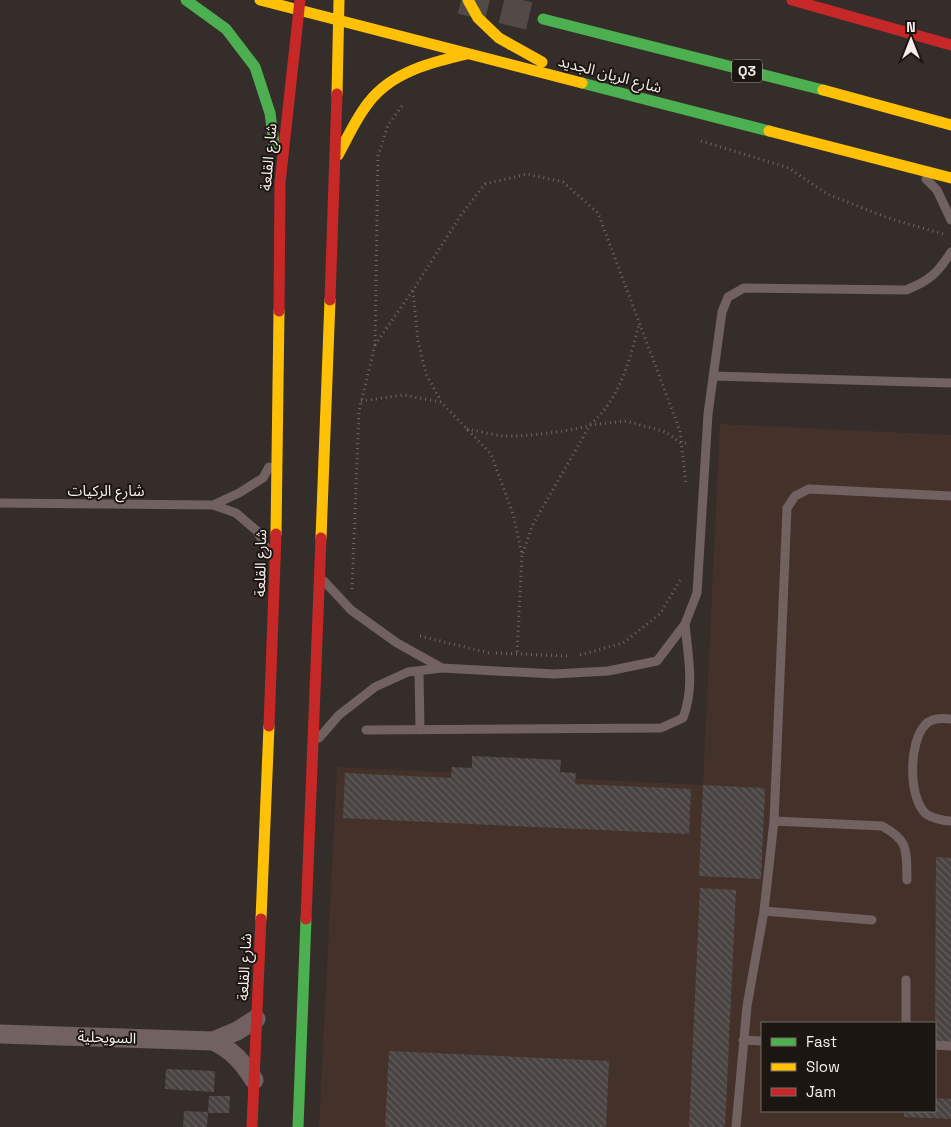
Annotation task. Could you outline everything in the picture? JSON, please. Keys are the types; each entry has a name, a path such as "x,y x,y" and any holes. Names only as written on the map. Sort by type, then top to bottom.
{"main road":[{"path":"186,0 226,29 255,67 270,113 280,183"},
{"name":"شارع الريان الجديد","path":"260,0 299,5 339,21 470,53 951,178"},
{"path":"298,1127 336,158 339,0"},
{"path":"468,0 478,18 499,38 575,80"},
{"path":"792,0 951,45"},
{"name":"شارع القلعة","path":"252,1127 275,564 278,453 280,183 299,5"},
{"name":"Q3","path":"543,19 951,125"},
{"path":"336,158 364,108 380,89 403,75 430,63 470,53"}],"street":[{"name":"السويحلية","path":"0,1034 213,1041 237,1031 256,1019"},
{"name":"السويحلية","path":"213,1041 235,1054 246,1066 254,1080"}],"lane":[{"path":"917,170 937,190 951,220"},
{"path":"313,746 339,714 375,687 408,672 442,668 554,674 608,671 657,660 685,624 697,593 706,444 713,376 722,312 728,297 744,288 906,290 923,284 939,270 951,252"},
{"path":"713,376 951,383"},
{"name":"شارع الركيات","path":"213,505 239,493 263,478 278,453"},
{"path":"736,1127 747,1006 764,911 774,821 787,508 795,496 809,489 951,496"},
{"name":"شارع الركيات","path":"0,504 213,505 236,513 257,531 275,564"},
{"path":"319,576 351,610 397,643 442,668"},
{"path":"366,730 661,728 683,718 688,703 690,688 685,624"},
{"path":"419,671 420,730"},
{"path":"951,719 940,718 927,723 918,734 912,768 917,801 926,814 945,821 951,821"},
{"path":"774,821 882,826 895,833 903,842 908,880"},
{"path":"764,911 872,920"},
{"path":"906,980 906,1022"},
{"path":"743,1040 761,1041"},
{"path":"936,1045 951,1046"}],"path":[{"path":"351,610 359,411 375,345 378,156 388,125 404,103"},
{"path":"698,140 789,168 827,194 892,219 951,236"},
{"path":"375,345 413,291 462,214 485,184 527,174 563,182 598,213 680,431 687,492"},
{"path":"413,291 418,341 426,374 441,402 491,454 513,514 522,554 517,654"},
{"path":"522,554 532,526 590,425 620,384 630,358 639,323"},
{"path":"361,401 404,395 441,402"},
{"path":"467,428 505,436 552,433 590,425 626,421 666,432 681,443 706,444"},
{"path":"577,656 623,643 660,614 684,575"},
{"path":"417,635 487,653 568,656"}],"shaded area":[{"path":"720,424 951,435 951,1127 319,1127 337,767 703,785"}],"building":[{"path":"472,756 561,760 560,772 576,773 575,784 691,789 689,834 343,818 345,773 451,778 452,767 472,768"},
{"path":"703,785 765,788 761,879 699,876"},
{"path":"936,857 951,858 951,1042 936,1041"},
{"path":"700,888 736,890 725,1127 689,1127"},
{"path":"389,1051 609,1061 606,1127 385,1127"},
{"path":"166,1069 215,1071 214,1092 165,1089"},
{"path":"209,1096 230,1096 229,1113 208,1113"},
{"path":"936,1098 951,1099 951,1119 904,1117 904,1112 936,1112"},
{"path":"184,1111 208,1112 207,1127 183,1127"}],"tunnel":[{"path":"461,0 543,19"}],"traffic: fast":[{"path":"186,0 226,29 255,67 270,113 274,144"},
{"path":"543,19 823,90"},
{"path":"582,83 769,131"},
{"path":"298,1127 306,919"}],"traffic: slow":[{"path":"260,0 582,83"},
{"path":"337,94 339,0"},
{"path":"468,0 478,18 499,38 542,62"},
{"path":"338,155 364,108 389,83 427,65 467,54"},
{"path":"823,90 951,125"},
{"path":"769,131 951,178"},
{"path":"321,538 330,300"},
{"path":"276,534 279,311"},
{"path":"261,919 269,726"}],"traffic: jam":[{"path":"279,311 280,183 300,0"},
{"path":"792,0 951,45"},
{"path":"330,300 337,94"},
{"path":"269,726 276,534"},
{"path":"306,919 321,538"},
{"path":"252,1127 261,919"}]}
